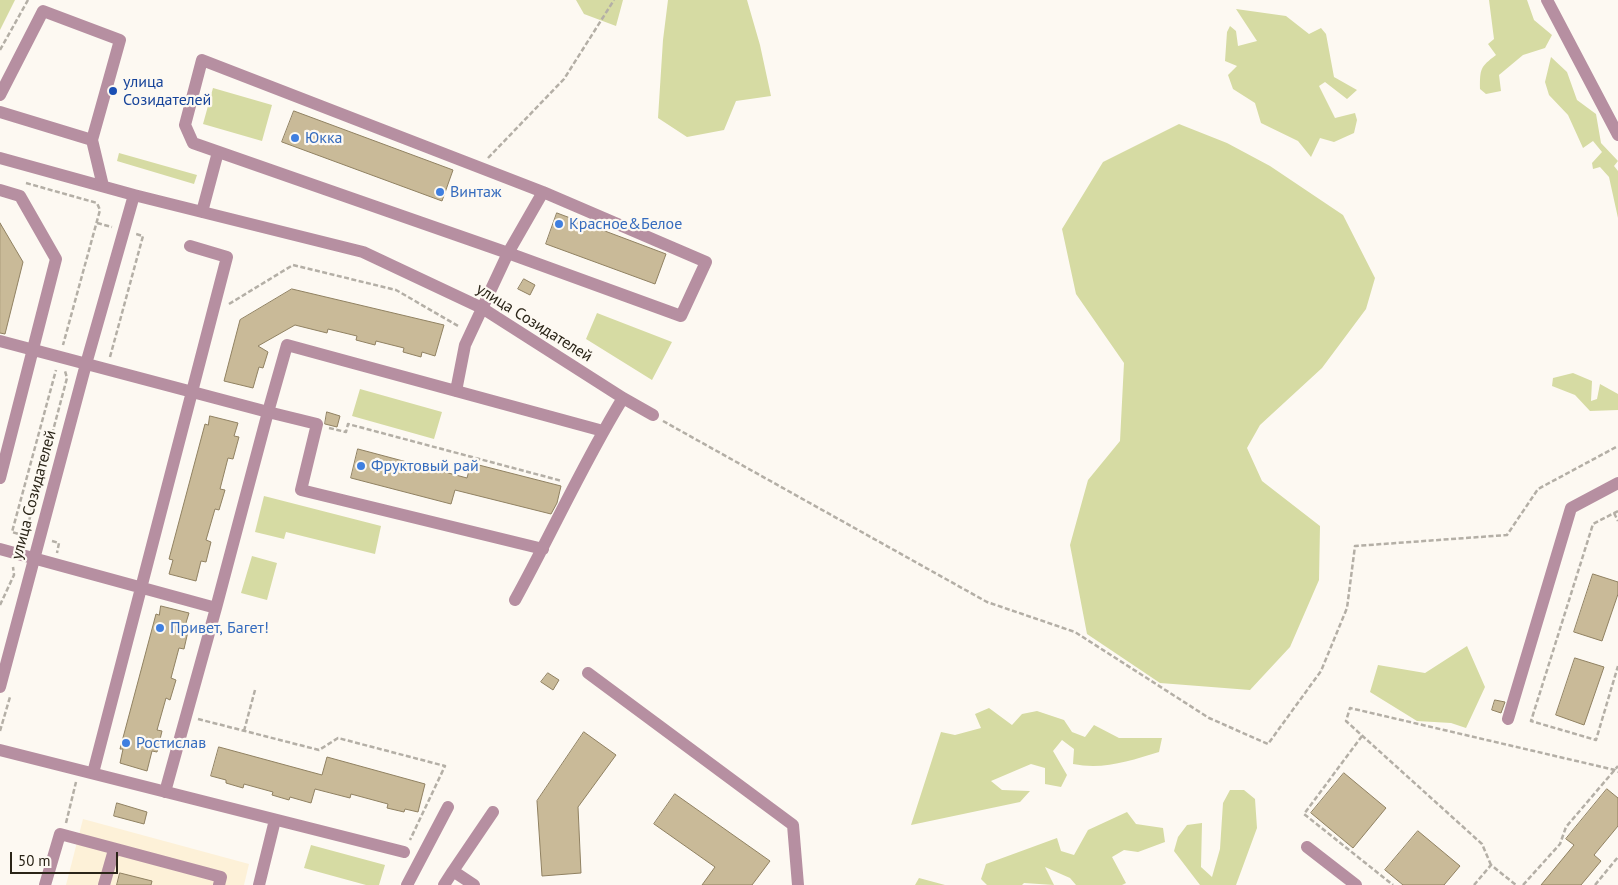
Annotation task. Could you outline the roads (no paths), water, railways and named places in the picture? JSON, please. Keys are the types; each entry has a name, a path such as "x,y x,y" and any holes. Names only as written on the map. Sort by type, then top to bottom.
{"street":[{"path":"1547,0 1618,135"},
{"path":"0,95 43,11 120,40 92,140 103,186"},
{"path":"202,60 543,192 706,262 681,316 508,253 218,152 193,143 185,125 202,60"},
{"path":"0,112 92,140"},
{"path":"202,212 218,152"},
{"name":"улица Созидателей","path":"0,158 134,195 363,252 482,308 623,398 653,415"},
{"path":"0,190 20,196 56,259 0,478"},
{"path":"456,392 464,345 508,253 543,192"},
{"name":"улица Созидателей","path":"0,687 86,364 134,195"},
{"path":"93,773 227,257 190,246"},
{"path":"0,341 33,350 58,361 86,364 317,424 300,490 543,549"},
{"path":"166,792 287,345 602,431"},
{"path":"515,600 576,485 602,431 623,398"},
{"path":"1508,720 1571,508 1618,483"},
{"path":"2,549 216,608"},
{"path":"588,673 793,825 798,885"},
{"path":"0,750 404,852"},
{"path":"407,885 448,807"},
{"path":"444,885 493,812"},
{"path":"259,885 274,820"},
{"path":"46,885 60,834 114,850 221,877 219,885"},
{"path":"1307,846 1356,885"},
{"path":"104,885 114,850"},
{"path":"453,871 474,885"}],"place":[{"name":"улица Созидателей","path":"113,91"},
{"name":"Юкка","path":"295,138"},
{"name":"Винтаж","path":"440,192"},
{"name":"Красное&Белое","path":"559,224"},
{"name":"Фруктовый рай","path":"361,466"},
{"name":"Привет, Багет!","path":"160,628"},
{"name":"Ростислав","path":"126,743"}]}
